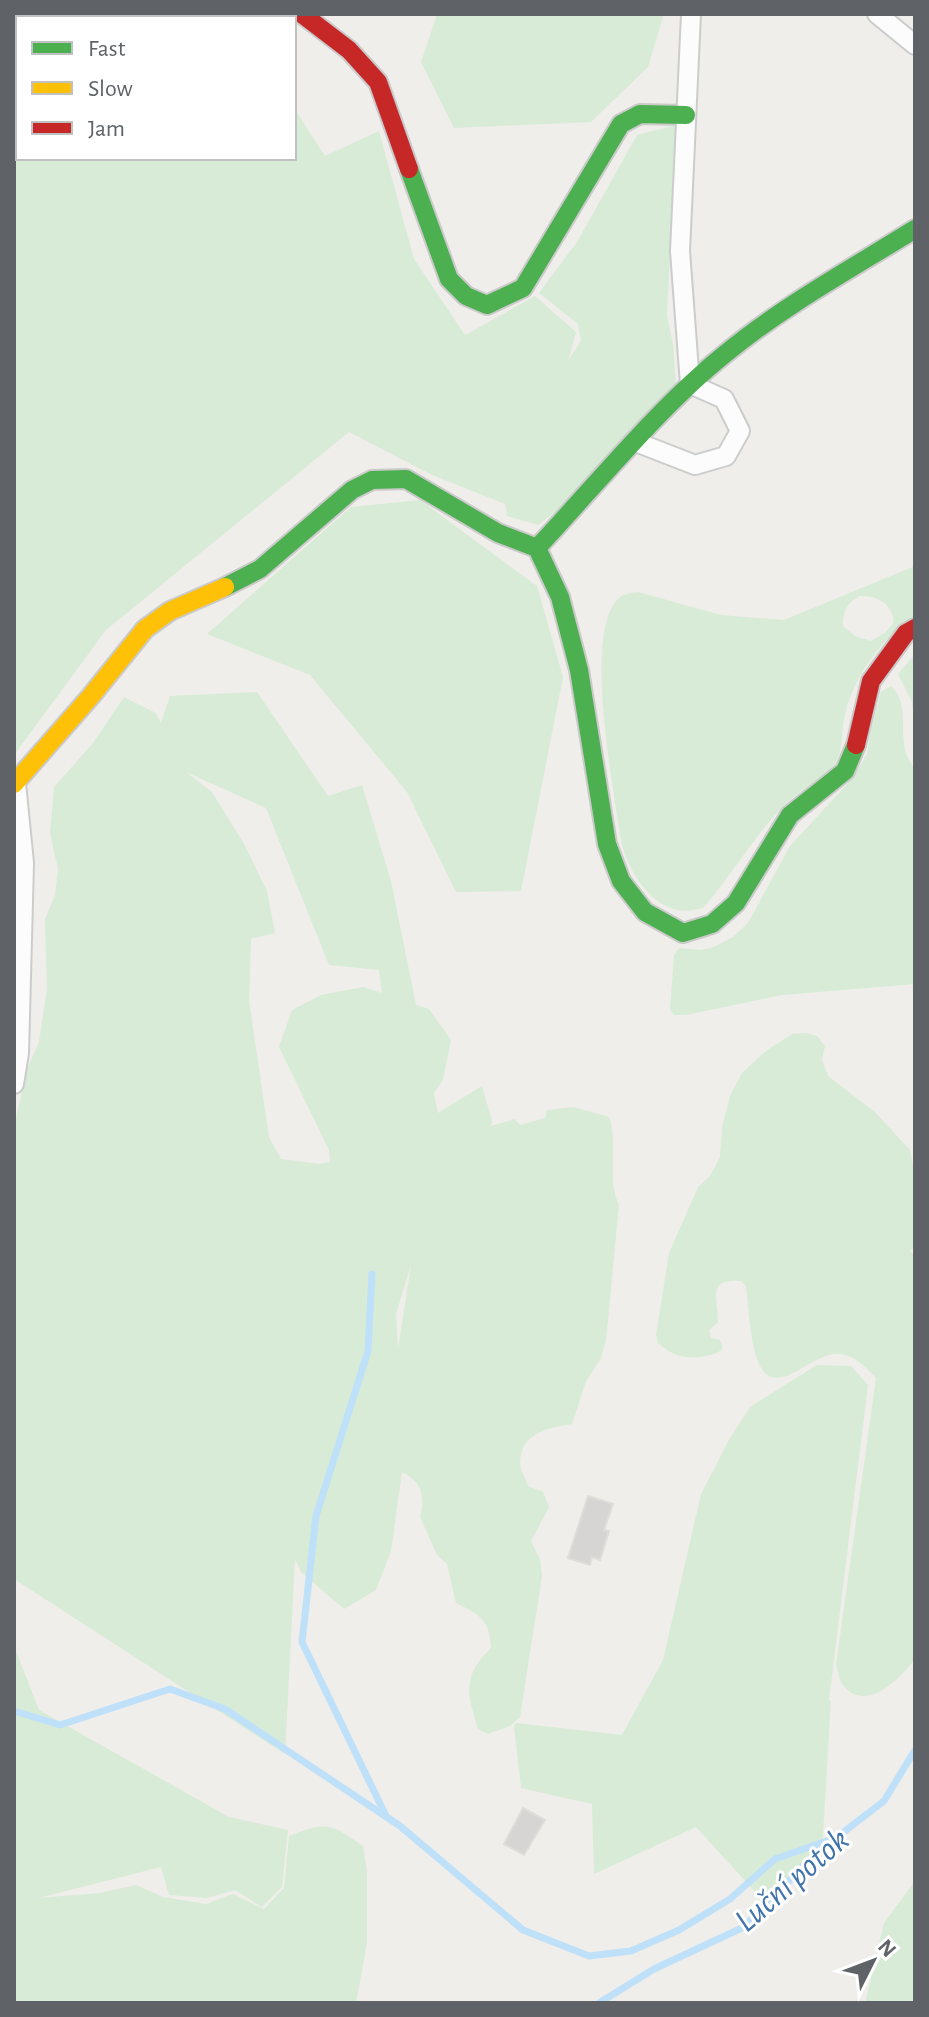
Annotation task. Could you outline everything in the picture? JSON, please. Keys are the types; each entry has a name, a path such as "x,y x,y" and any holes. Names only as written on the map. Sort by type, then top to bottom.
{"street":[{"path":"302,14 349,50 378,82 449,279 466,296 487,305 523,288 621,124 640,114 686,115"},
{"path":"690,384 680,251 691,14"},
{"path":"877,14 915,45"},
{"path":"537,548 690,384 750,336 915,229"},
{"path":"636,442 695,465 726,456 740,431 724,399 690,384"},
{"path":"14,1084 19,1053 24,863 15,783 145,629 170,611 211,595 260,569 352,490 372,480 406,479 498,533 537,548 560,597 579,670 607,844 621,881 645,912 683,933 712,924 736,903 790,815 845,771 857,743 871,681 906,633 915,628"}],"green space":[{"path":"14,14 239,16 16,16 16,160 296,160 296,111 325,156 379,131 414,259 465,335 535,296 576,332 568,361 581,341 578,324 539,293 577,242 637,135 676,125 667,316 676,385 564,505 538,525 507,516 505,504 432,475 349,432 106,630 14,755"},
{"path":"437,14 664,14 648,67 591,122 454,128 421,62"},
{"path":"420,500 537,586 563,677 521,891 456,892 407,792 310,675 207,634 351,507"},
{"path":"915,566 915,616 891,635 862,672 849,700 836,762 827,773 777,813 704,907 688,911 674,909 661,903 640,883 621,841 604,716 602,648 607,620 618,599 638,592 721,615 784,620","holes":["859,596 887,605 894,622 886,632 871,641 855,636 843,626 848,605"]},
{"path":"915,654 915,729 912,702 898,674"},
{"path":"891,686 900,701 904,744 915,770 915,984 782,995 674,1015 670,1010 674,955 679,948 700,950 714,947 733,937 748,923 790,846 851,780 867,754 881,692"},
{"path":"257,692 328,796 362,785 391,881 416,1005 429,1009 451,1040 443,1080 434,1093 438,1113 482,1086 491,1126 515,1119 520,1125 545,1118 547,1110 574,1107 609,1117 613,1139 613,1183 619,1205 606,1341 600,1360 586,1381 572,1424 538,1433 525,1444 522,1452 520,1465 528,1486 543,1492 549,1507 531,1541 540,1560 542,1576 520,1717 510,1726 488,1734 478,1729 470,1695 475,1667 491,1648 486,1624 456,1603 447,1564 437,1555 420,1517 423,1503 421,1491 414,1480 402,1472 391,1551 376,1590 344,1609 301,1572 295,1559 285,1754 14,1579 14,1128 27,1069 39,1042 47,988 45,919 55,895 58,869 50,833 54,787 93,743 124,697 156,713 161,723 170,696","holes":["186,772 266,808 329,965 379,970 382,993 363,987 321,995 292,1010 279,1047 329,1150 330,1162 320,1164 281,1159 269,1137 249,1000 251,939 275,933 267,891 244,844 212,792","411,1265 398,1349 396,1314"]},
{"path":"792,1034 817,1036 825,1046 822,1060 828,1076 875,1112 910,1150 915,1176 915,1247 910,1251 915,1256 915,1659 882,1690 861,1696 851,1693 842,1684 836,1665 876,1378 856,1360 841,1354 819,1359 786,1376 776,1378 768,1375 757,1358 746,1286 741,1281 723,1283 716,1291 718,1322 709,1330 711,1338 720,1340 723,1348 720,1351 698,1357 678,1355 658,1343 656,1335 669,1253 698,1187 710,1176 720,1157 722,1127 730,1096 742,1073 766,1051"},
{"path":"817,1365 851,1366 868,1385 829,1700 821,1868 758,1895 696,1827 594,1874 592,1804 521,1788 514,1726 516,1723 622,1735 663,1660 701,1494 730,1438 750,1407"},
{"path":"14,1646 39,1710 229,1817 288,1830 282,1887 262,1907 235,1890 207,1898 169,1895 161,1867 38,1898 100,1893 136,1885 163,1897 206,1904 233,1894 264,1909 284,1888 289,1836 312,1828 335,1829 363,1846 367,1871 367,1943 356,2003 14,2003"},
{"path":"915,1881 915,2003 865,2003 884,1923"}],"building":[{"path":"588,1496 613,1504 604,1530 609,1531 600,1560 592,1557 590,1565 568,1558"},
{"path":"523,1808 545,1820 524,1855 504,1844"}],"waterway":[{"path":"372,1274 368,1351 316,1516 302,1642 386,1816"},
{"path":"14,1711 60,1725 170,1689 225,1709 400,1826 523,1930 589,1956 631,1951 679,1930 730,1899 775,1859 838,1837"},
{"name":"Luční potok","path":"599,2003 654,1969 744,1927 815,1854 884,1801 915,1750"}],"traffic: fast":[{"path":"409,169 449,279 466,296 487,305 523,288 621,124 640,114 686,115"},
{"path":"537,548 700,375 747,336 794,304 915,229"},
{"path":"225,587 260,569 352,490 372,480 406,479 498,533 537,548 560,597 579,670 607,844 621,881 645,912 683,933 712,924 736,903 790,815 845,771 856,745"}],"traffic: slow":[{"path":"14,784 145,629 170,611 225,587"}],"traffic: jam":[{"path":"302,14 349,50 378,82 409,169"},
{"path":"856,745 871,681 906,633 915,628"}]}
